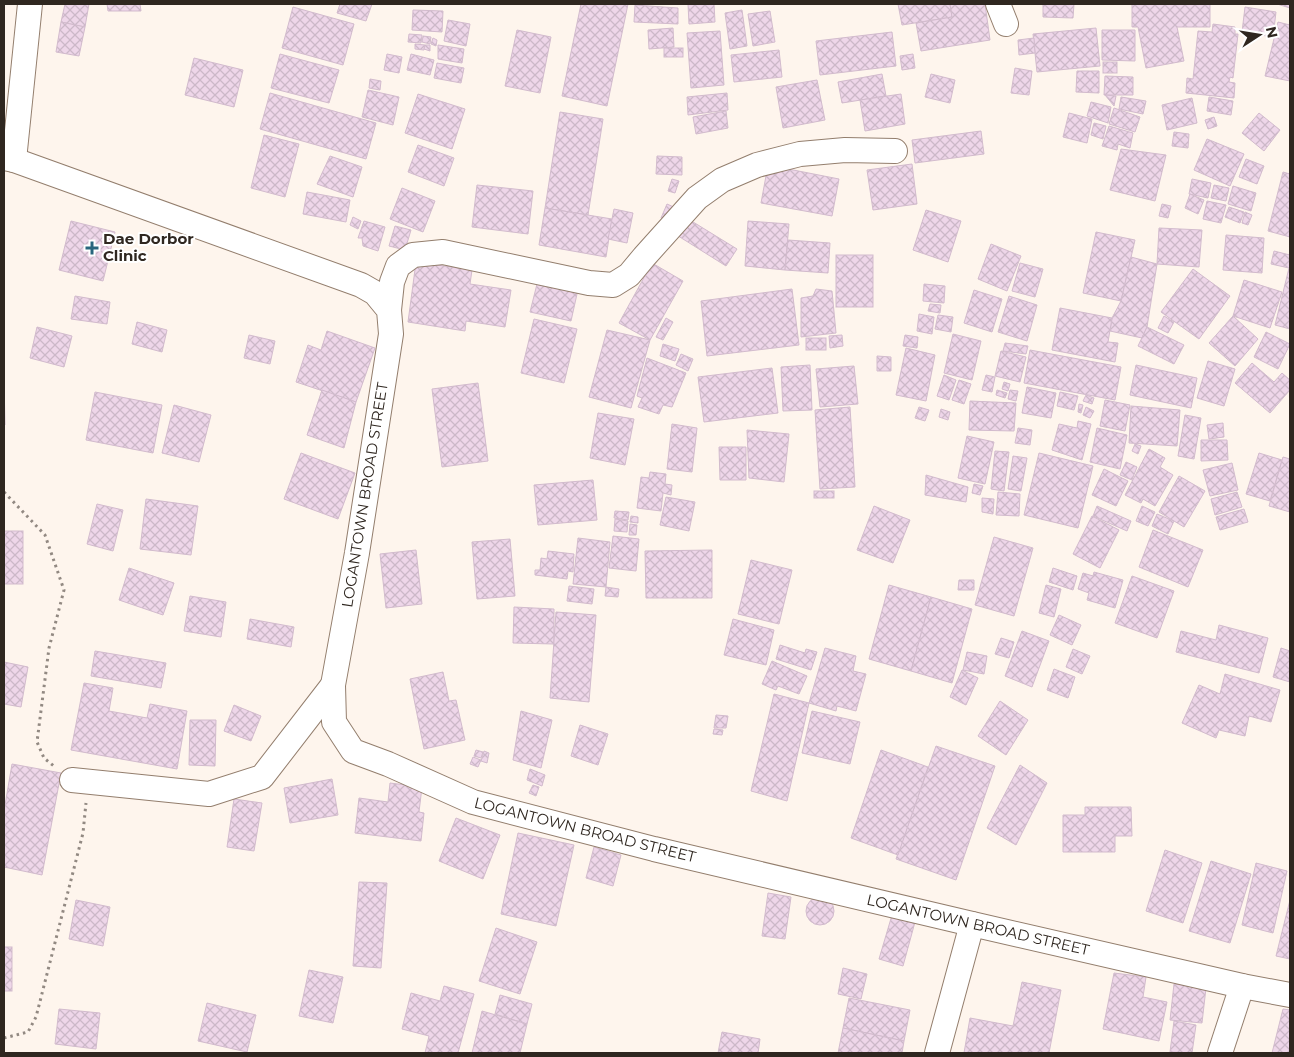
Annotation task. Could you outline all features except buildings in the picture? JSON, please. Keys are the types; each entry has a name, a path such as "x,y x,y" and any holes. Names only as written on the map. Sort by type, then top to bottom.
{"street":[{"path":"30,4 9,159 361,285 375,293 389,310"},
{"name":"LOGANTOWN BROAD STREET","path":"895,151 845,150 800,154 756,165 722,180 697,198 629,275 613,284 589,283 443,252 413,255 398,266 392,282 389,310 391,334 357,553 333,685 334,722 353,751 388,764 473,802 654,849 1242,986 1290,995"},
{"path":"72,780 210,794 262,777 333,685"},
{"path":"937,1053 972,924"},
{"path":"1220,1053 1242,986"}],"path":[{"path":"4,492 44,535 64,590 49,648 37,742 44,758 72,780 86,802 83,833 36,1017 28,1032 4,1038"}],"place":[{"name":"Dae Dorbor Clinic","path":"92,248"}]}
